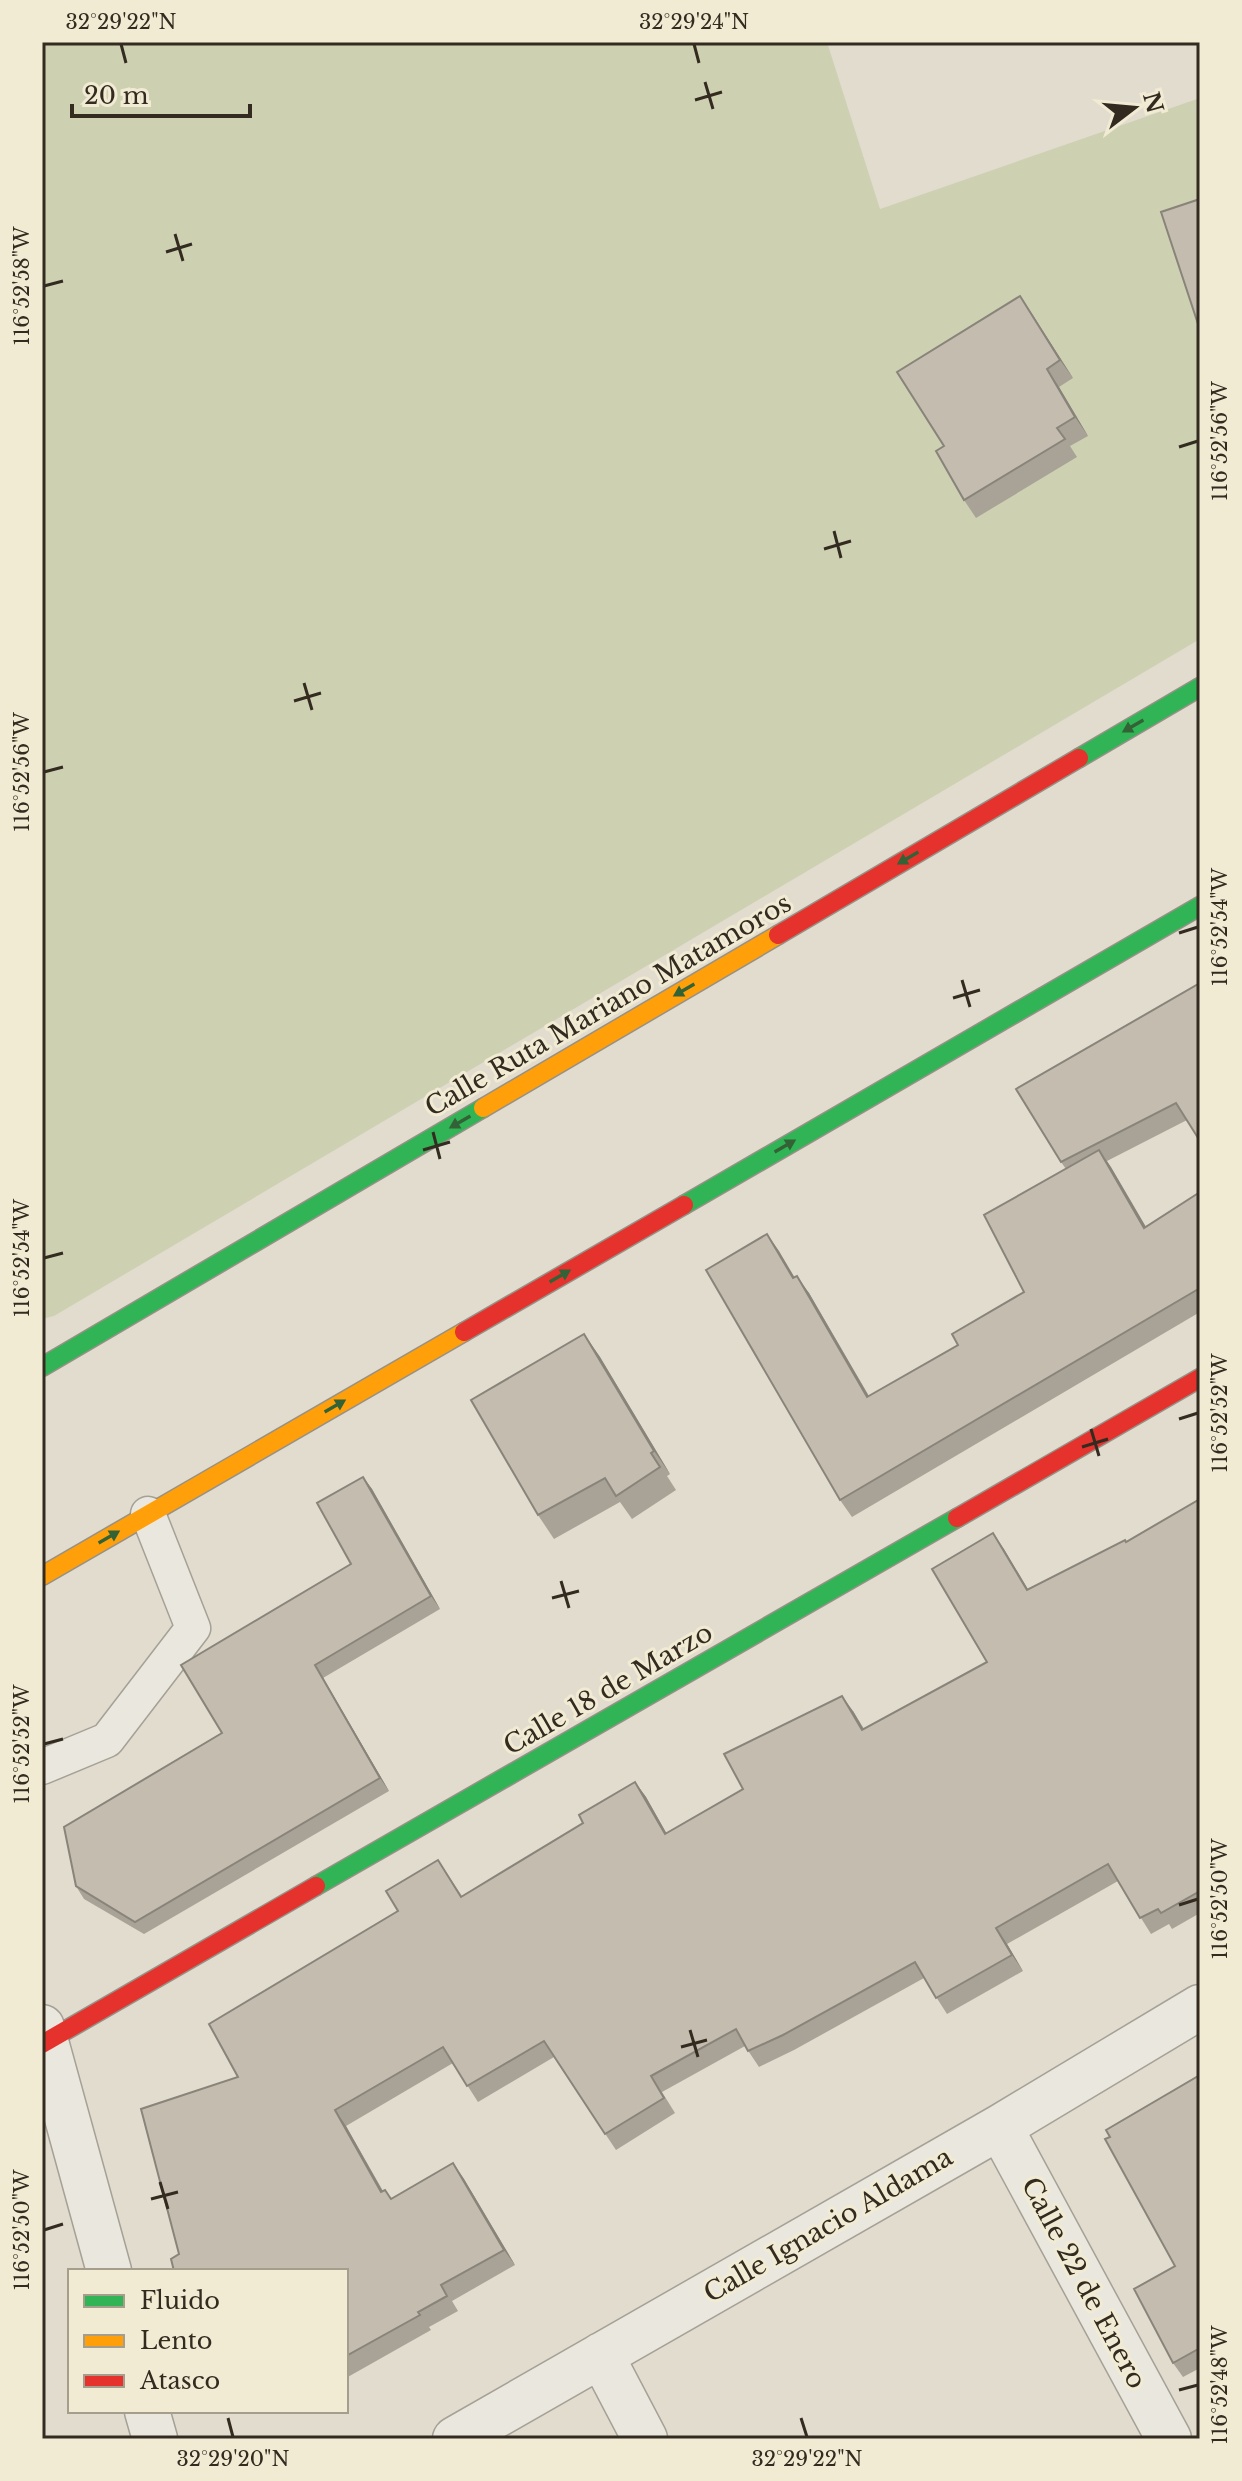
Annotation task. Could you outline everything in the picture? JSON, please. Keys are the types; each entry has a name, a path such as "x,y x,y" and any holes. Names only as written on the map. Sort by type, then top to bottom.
{"main road":[{"name":"Calle Ruta Mariano Matamoros","path":"42,1367 1200,687"},
{"path":"42,1576 1200,906"},
{"name":"Calle 18 de Marzo","path":"43,2038 1200,1378"}],"street":[{"name":"Calle Ignacio Aldama","path":"455,2439 1000,2127 1200,2007"},
{"path":"43,2038 108,2269"},
{"name":"Calle 22 de Enero","path":"1000,2127 1169,2439"},
{"path":"601,2355 645,2439"},
{"path":"148,2413 155,2439"}],"lane":[{"path":"42,1767 107,1740 193,1628 148,1514"}],"green space":[{"path":"42,42 827,42 880,209 1200,98 1200,639 54,1316 42,1319"}],"building":[{"path":"1200,199 1200,330 1161,212"},
{"path":"1020,296 1060,360 1047,369 1075,417 1057,428 1065,439 964,500 936,451 944,446 897,372"},
{"path":"1200,983 1200,1141 1176,1103 1061,1162 1016,1089"},
{"path":"1099,1150 1144,1228 1200,1192 1200,1288 840,1500 706,1270 767,1234 793,1278 797,1276 867,1397 958,1345 952,1334 1024,1292 984,1215"},
{"path":"584,1334 654,1451 651,1453 660,1467 616,1496 605,1478 538,1515 471,1400"},
{"path":"363,1477 431,1596 315,1665 380,1778 135,1922 76,1886 64,1827 222,1733 181,1665 351,1564 317,1503"},
{"path":"1200,1499 1200,1891 1161,1913 1158,1909 1140,1918 1108,1864 996,1928 1012,1955 936,1998 915,1962 748,2051 736,2029 651,2076 664,2098 605,2134 544,2041 467,2086 443,2047 335,2110 381,2192 385,2190 391,2199 453,2163 504,2250 441,2285 447,2296 418,2312 420,2315 348,2355 348,2269 174,2269 171,2259 179,2254 141,2109 238,2077 209,2024 398,1911 386,1891 438,1860 461,1897 583,1823 579,1815 635,1782 665,1834 743,1789 724,1754 842,1696 862,1730 987,1662 932,1569 993,1533 1027,1590 1126,1542"},
{"path":"1200,2075 1200,2348 1173,2363 1134,2289 1175,2266 1105,2139 1110,2137 1106,2130"}],"traffic: fast":[{"path":"1079,758 1200,687"},
{"path":"684,1205 1200,906"},
{"path":"42,1367 483,1108"},
{"path":"316,1886 957,1518"}],"traffic: slow":[{"path":"483,1108 778,935"},
{"path":"42,1576 464,1332"}],"traffic: jam":[{"path":"778,935 1079,758"},
{"path":"464,1332 684,1205"},
{"path":"957,1518 1200,1378"},
{"path":"42,2044 316,1886"}]}
